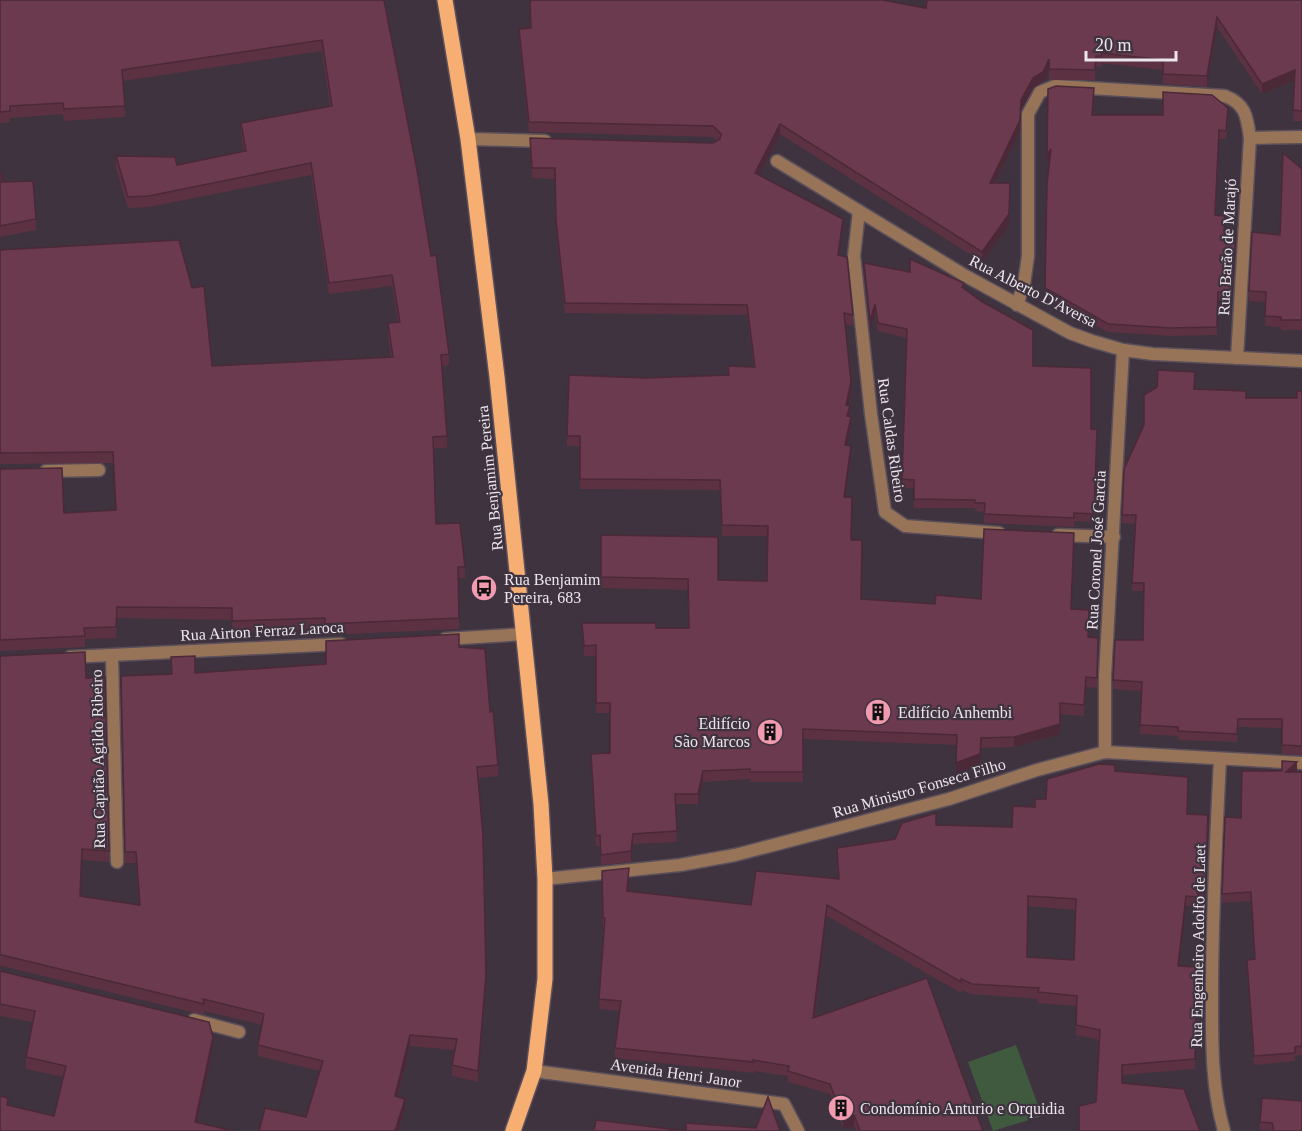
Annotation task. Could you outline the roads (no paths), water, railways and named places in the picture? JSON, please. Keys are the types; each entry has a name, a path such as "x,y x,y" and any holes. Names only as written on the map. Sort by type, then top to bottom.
{"main road":[{"name":"Rua Benjamim Pereira","path":"445,0 468,139 525,634 545,879 545,979 534,1071 513,1131"}],"street":[{"name":"Rua Barão de Marajó","path":"1017,304 1024,284 1028,256 1028,114 1033,101 1040,93 1054,86 1225,96 1238,101 1247,112 1250,138 1237,358"},
{"path":"1250,138 1302,136"},
{"path":"468,139 560,141"},
{"name":"Rua Alberto D'Aversa","path":"777,161 1017,304 1071,333 1123,350 1302,361"},
{"name":"Rua Caldas Ribeiro","path":"859,211 855,256 885,512 905,526 916,528 1014,533"},
{"name":"Rua Coronel José Garcia","path":"1105,752 1104,714 1123,350"},
{"path":"33,471 99,470"},
{"path":"1048,534 1114,537"},
{"path":"430,639 525,634"},
{"name":"Rua Airton Ferraz Laroca","path":"56,657 359,643"},
{"name":"Rua Capitão Agildo Ribeiro","path":"112,656 117,862"},
{"name":"Rua Ministro Fonseca Filho","path":"545,879 680,865 735,855 949,799 1037,770 1105,752 1302,763"},
{"name":"Rua Engenheiro Adolfo de Laet","path":"1220,760 1215,862 1212,1046 1218,1108 1224,1131"},
{"path":"182,1017 239,1032"},
{"name":"Avenida Henri Janor","path":"534,1071 784,1104 798,1131"}],"place":[{"name":"Rua Benjamim Pereira, 683","path":"484,588"},
{"name":"Edifício Anhembi","path":"878,712"},
{"name":"Edifício São Marcos","path":"770,732"},
{"name":"Condomínio Anturio e Orquidia","path":"841,1108"}]}
